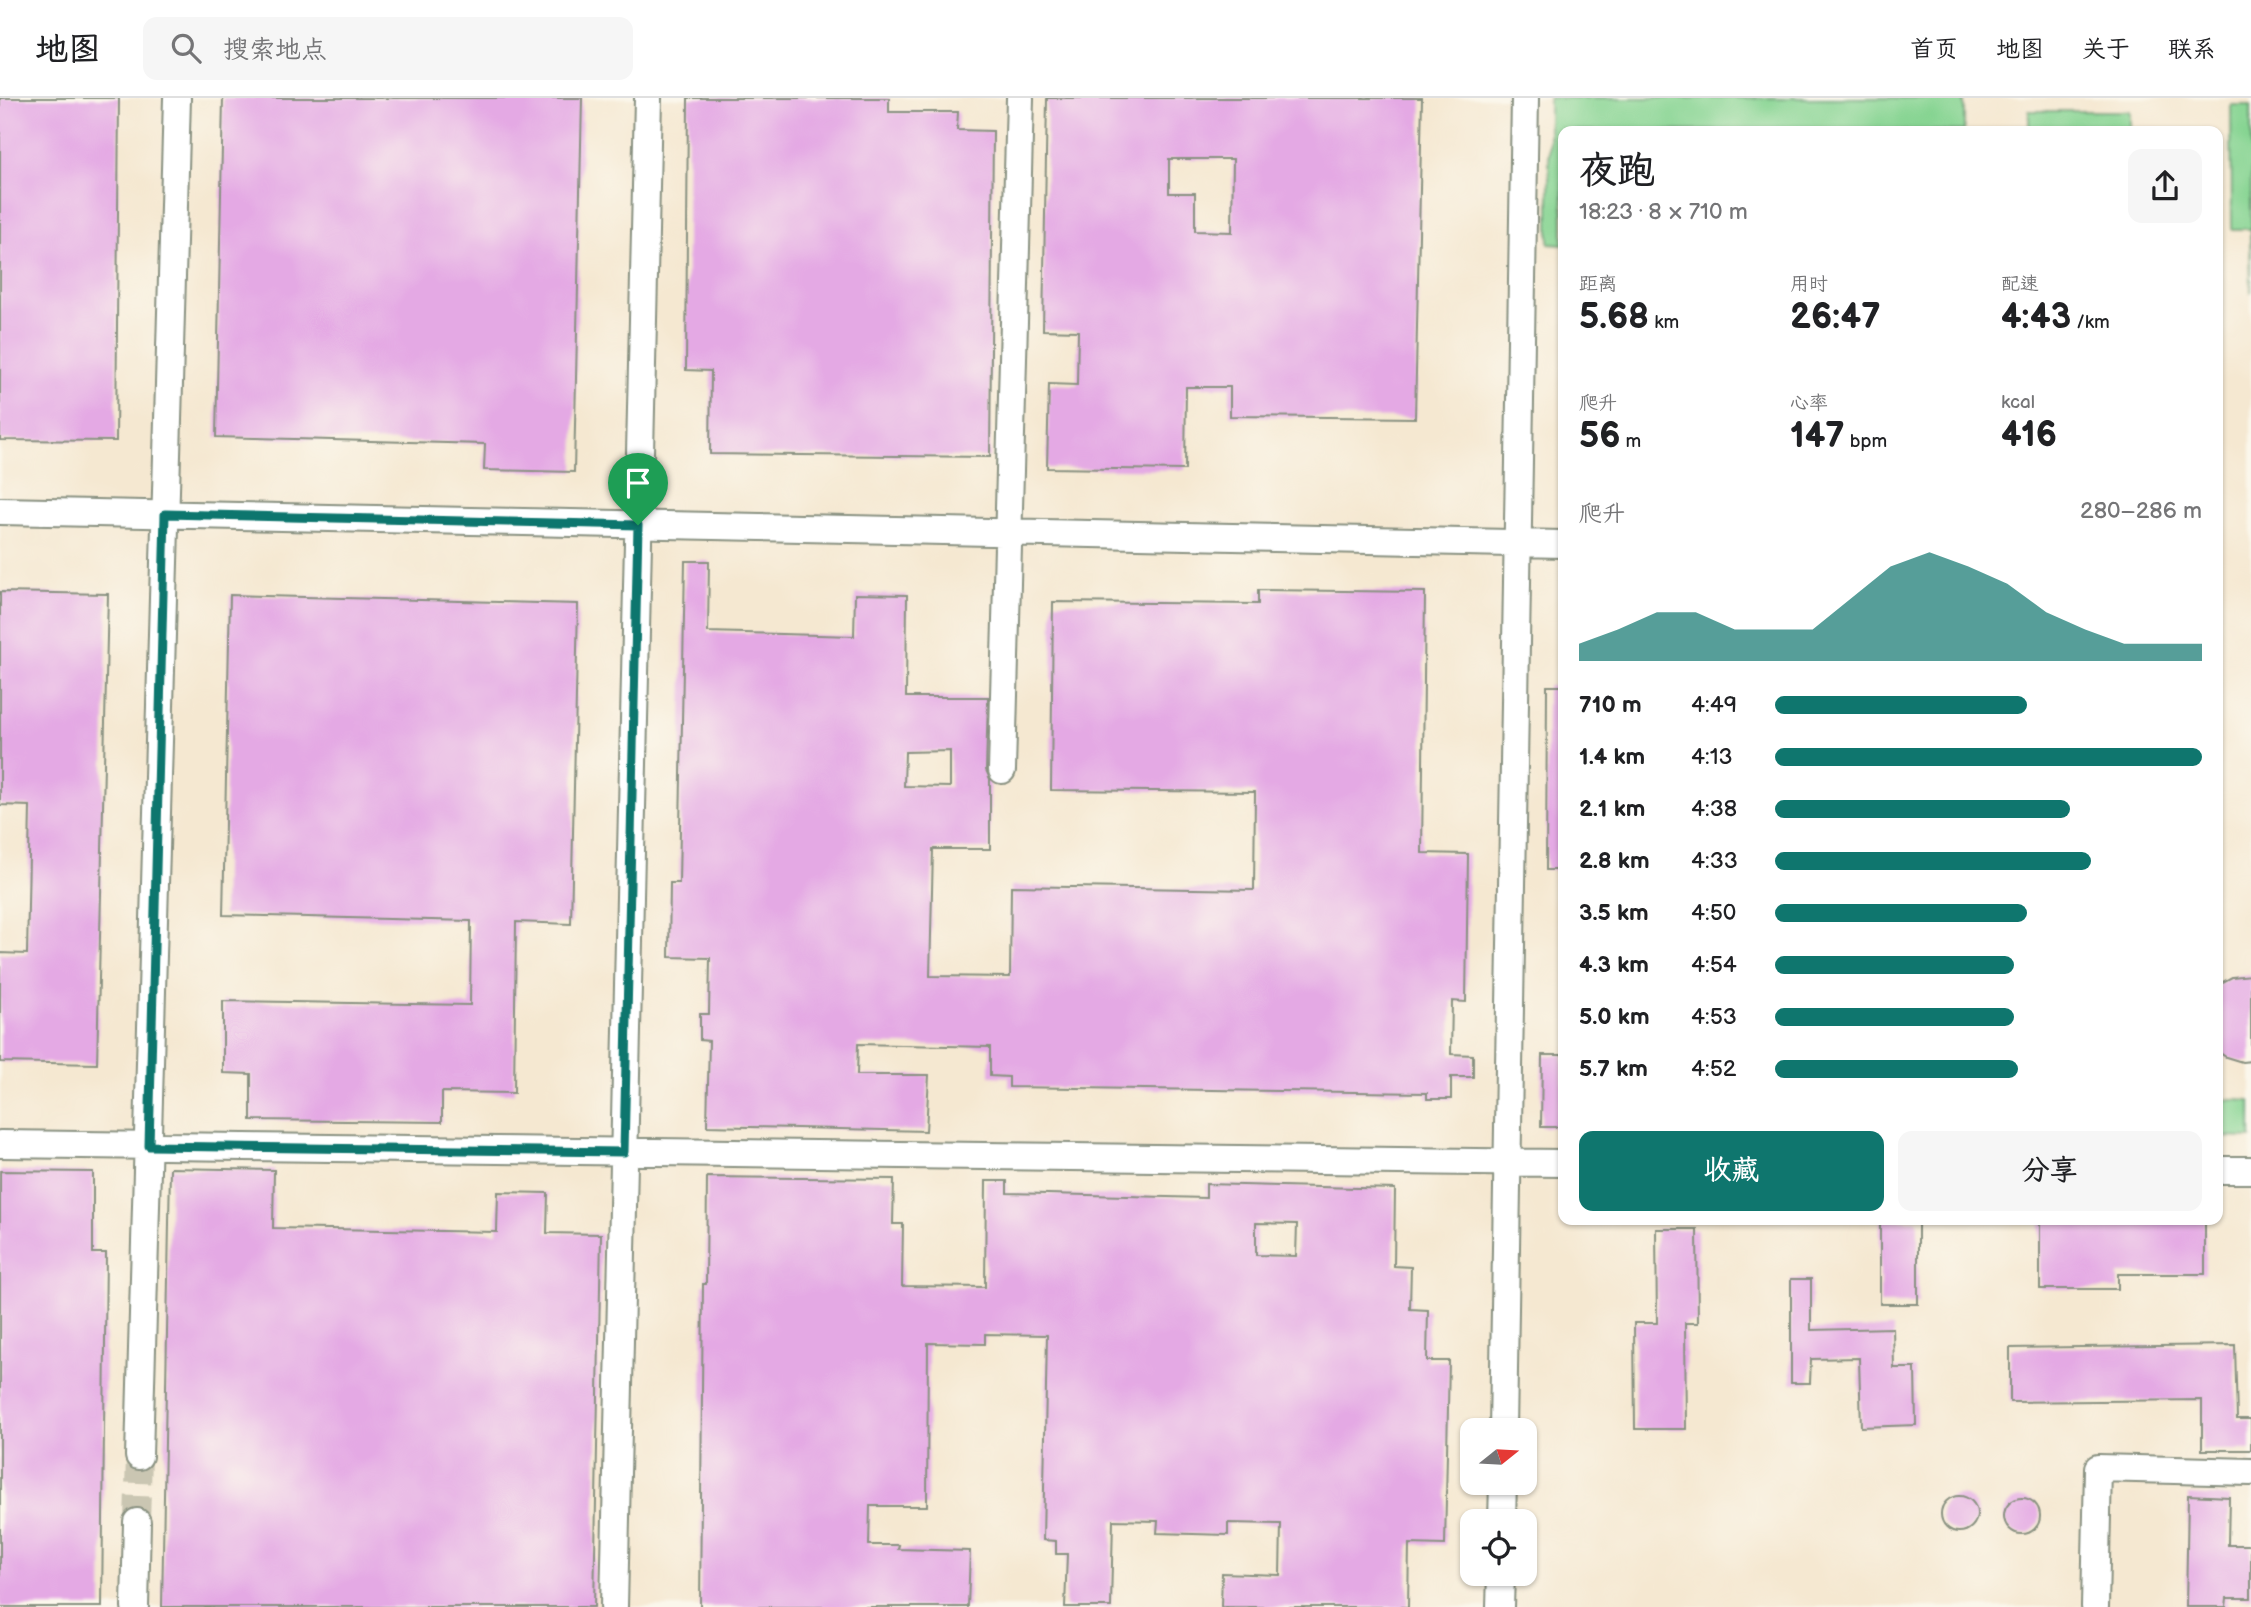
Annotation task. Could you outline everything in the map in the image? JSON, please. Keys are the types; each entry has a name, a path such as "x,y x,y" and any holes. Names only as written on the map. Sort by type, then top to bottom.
{"lane":[{"path":"139,1456 177,98"},
{"path":"614,1607 648,98"},
{"path":"1002,770 1020,98"},
{"path":"1503,1418 1525,98"},
{"path":"0,511 1558,544"},
{"path":"0,1144 1558,1163"},
{"path":"2223,1170 2251,1170"},
{"path":"2095,1607 2098,1468 2251,1472"},
{"path":"135,1607 137,1522"},
{"path":"1500,1607 1501,1586"}],"green space":[{"path":"1549,98 1964,98 1964,126 1558,126 1558,245 1549,244"},
{"path":"2231,105 2251,105 2251,293 2250,229 2232,229"},
{"path":"2029,111 2130,111 2130,126 2029,126"},
{"path":"2223,1099 2251,1101 2251,1138 2223,1137"}],"building":[{"path":"0,98 119,98 116,441 0,440"},
{"path":"223,98 582,98 574,472 484,470 485,444 216,437"},
{"path":"688,98 889,98 889,112 958,112 957,130 993,131 990,457 710,454 711,371 686,370"},
{"path":"1047,98 1422,98 1415,418 1230,416 1230,387 1186,387 1185,470 1047,468 1049,384 1077,385 1078,331 1043,330","holes":["1169,159 1233,159 1232,232 1195,231 1195,193 1169,193"]},
{"path":"685,561 709,561 708,632 854,636 855,594 907,595 906,697 988,697 986,770 990,779 990,849 933,849 930,976 1010,977 1011,886 1254,890 1255,792 1051,790 1053,602 1258,604 1258,590 1425,592 1422,853 1468,854 1466,1002 1452,1001 1451,1054 1473,1055 1473,1077 1451,1077 1451,1099 1427,1099 1427,1093 1009,1087 1009,1077 990,1076 990,1047 858,1044 857,1075 929,1075 926,1131 707,1126 709,1041 700,1040 700,1014 709,1014 710,958 669,957 670,883 679,883","holes":["950,751 950,787 904,786 905,752"]},
{"path":"0,592 108,594 97,1064 0,1062 0,953 27,954 30,806 0,805"},
{"path":"230,595 578,604 571,924 516,922 514,1093 442,1092 442,1122 251,1120 251,1074 223,1073 223,1001 470,1005 471,921 223,915"},
{"path":"1547,686 1558,686 1558,870 1546,870"},
{"path":"2251,975 2251,1061 2242,1062 2223,1055 2223,982 2232,977"},
{"path":"1542,1055 1558,1055 1558,1127 1541,1127"},
{"path":"170,1168 274,1170 273,1228 497,1232 498,1192 548,1193 547,1233 601,1234 594,1607 162,1607"},
{"path":"0,1171 93,1172 93,1253 106,1253 102,1607 0,1607"},
{"path":"707,1177 894,1179 893,1224 903,1224 902,1286 985,1287 986,1181 1007,1181 1007,1193 1206,1198 1206,1184 1395,1189 1394,1266 1411,1267 1410,1309 1428,1310 1427,1361 1449,1361 1445,1545 1409,1544 1408,1607 1221,1607 1222,1573 1280,1575 1281,1524 1228,1523 1228,1535 1157,1533 1158,1521 1113,1520 1111,1607 1065,1607 1067,1554 1056,1554 1056,1541 1043,1540 1047,1335 985,1334 985,1344 928,1343 927,1506 870,1506 869,1545 899,1545 898,1549 970,1551 968,1607 700,1607 703,1284 706,1284","holes":["1256,1223 1297,1224 1296,1256 1256,1255"]},
{"path":"1880,1225 1918,1225 1918,1304 1880,1304"},
{"path":"2040,1225 2205,1225 2205,1274 2118,1274 2118,1289 2040,1289"},
{"path":"1656,1229 1697,1229 1698,1323 1685,1323 1686,1429 1635,1429 1634,1323 1657,1323"},
{"path":"1791,1279 1811,1279 1811,1330 1893,1328 1894,1368 1915,1368 1916,1425 1861,1427 1859,1358 1811,1359 1810,1383 1791,1383"},
{"path":"2235,1345 2237,1419 2251,1419 2251,1450 2202,1450 2202,1400 2010,1402 2010,1348"},
{"path":"2188,1495 2229,1497 2228,1545 2251,1545 2251,1598 2227,1598 2226,1607 2186,1607"},
{"path":"1959,1496 1972,1501 1977,1514 1972,1527 1959,1532 1946,1527 1941,1514 1946,1501"},
{"path":"2022,1498 2035,1503 2040,1516 2035,1529 2022,1534 2009,1529 2004,1516 2009,1503"}],"tunnel":[{"path":"137,1522 139,1456"}],"route":[{"path":"165,514 638,525 624,1152 149,1146 165,514"}]}
